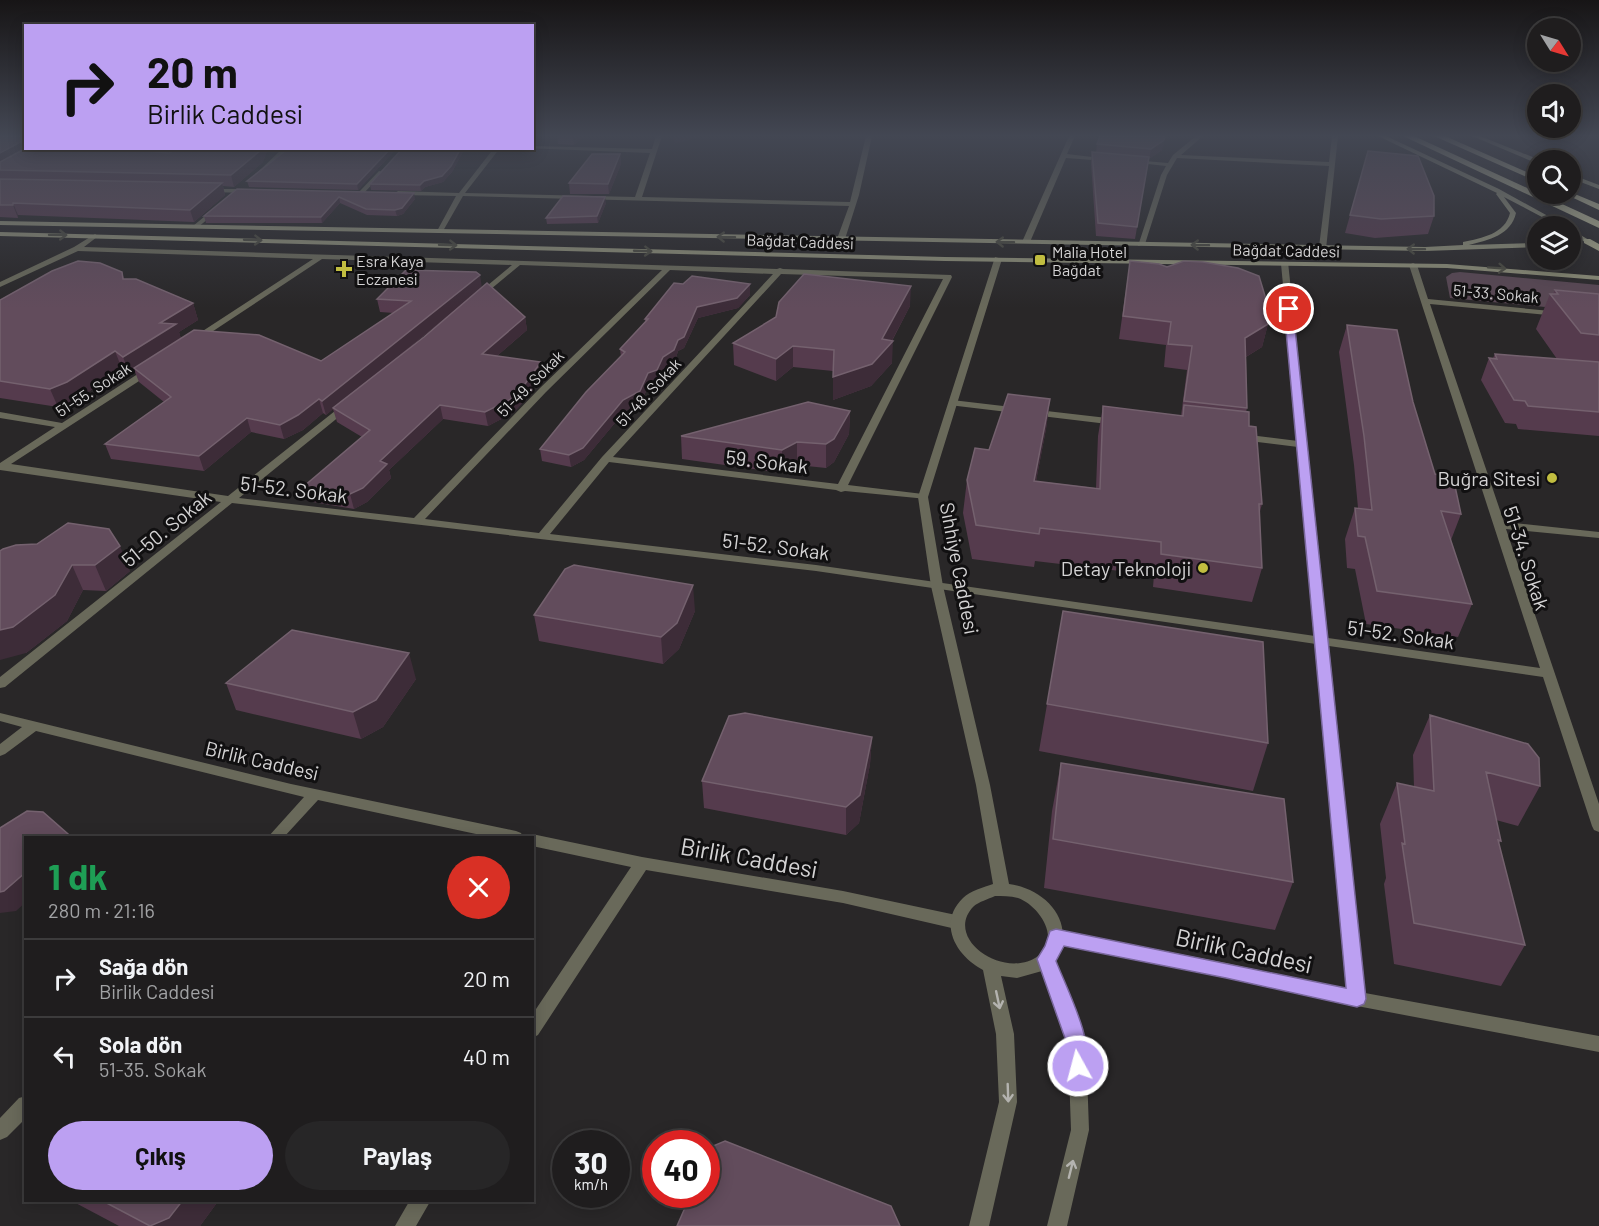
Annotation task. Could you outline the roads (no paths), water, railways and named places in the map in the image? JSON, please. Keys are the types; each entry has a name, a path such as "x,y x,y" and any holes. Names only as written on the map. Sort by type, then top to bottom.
{"highway":[{"path":"1530,193 1599,225"},
{"path":"1581,199 1599,207"}],"main road":[{"path":"1444,249 1482,240 1501,231 1511,222 1513,213 1499,193"},
{"path":"1503,193 1545,216"},
{"name":"Bağdat Caddesi","path":"0,223 1444,249 1527,245"},
{"name":"Bağdat Caddesi","path":"0,234 998,259 1413,265 1497,268 1599,278"},
{"path":"1581,237 1599,248"},
{"path":"1581,242 1599,240"}],"street":[{"path":"230,198 236,193"},
{"path":"408,193 853,204"},
{"path":"638,198 640,193"},
{"path":"841,239 856,193"},
{"path":"1026,242 1048,193"},
{"path":"1141,244 1158,193"},
{"path":"1323,247 1329,193"},
{"path":"440,231 461,194"},
{"path":"195,227 221,206"},
{"path":"0,285 77,249 95,236"},
{"path":"77,249 948,277 841,489"},
{"path":"183,348 322,256"},
{"name":"Sıhhiye Caddesi","path":"998,259 923,497 937,585 983,785 1002,890"},
{"path":"466,308 520,262"},
{"path":"1285,264 1357,999"},
{"name":"51-34. Sokak","path":"1413,265 1546,673 1599,826"},
{"name":"51-49. Sokak","path":"416,522 543,390 669,267"},
{"name":"51-48. Sokak","path":"542,537 606,459 780,270"},
{"name":"51-33. Sokak","path":"1425,302 1564,314"},
{"name":"51-55. Sokak","path":"0,466 163,361"},
{"name":"51-50. Sokak","path":"0,684 358,397"},
{"path":"952,403 1127,424"},
{"path":"0,415 64,426"},
{"path":"1232,436 1302,445"},
{"name":"59. Sokak","path":"606,459 841,489 923,497"},
{"name":"51-52. Sokak","path":"0,466 231,500 816,568 1546,673"},
{"path":"1498,525 1599,535"},
{"name":"Birlik Caddesi","path":"0,717 315,794 511,836"},
{"path":"0,751 33,726"},
{"path":"276,836 315,794"},
{"name":"Birlik Caddesi","path":"534,840 642,863 843,897 956,922"},
{"path":"534,1027 642,863"},
{"path":"1002,890 1024,894 1037,902 1048,912 1055,924 1054,949 1039,965 1019,970 991,967 972,956 963,946 957,934 956,922 960,909 969,900 980,894 1002,890"},
{"name":"Birlik Caddesi","path":"1056,937 1226,970 1357,999 1599,1044"},
{"path":"1046,959 1077,1044 1080,1130 1057,1226"},
{"path":"979,1226 1008,1102 1005,1034 991,967"},
{"path":"0,1131 24,1106"},
{"path":"405,1226 421,1202"}],"place":[{"name":"Malia Hotel Bağdat","path":"1040,260"},
{"name":"Esra Kaya Eczanesi","path":"344,269"},
{"name":"Buğra Sitesi","path":"1552,478"},
{"name":"Detay Teknoloji","path":"1203,568"}]}
